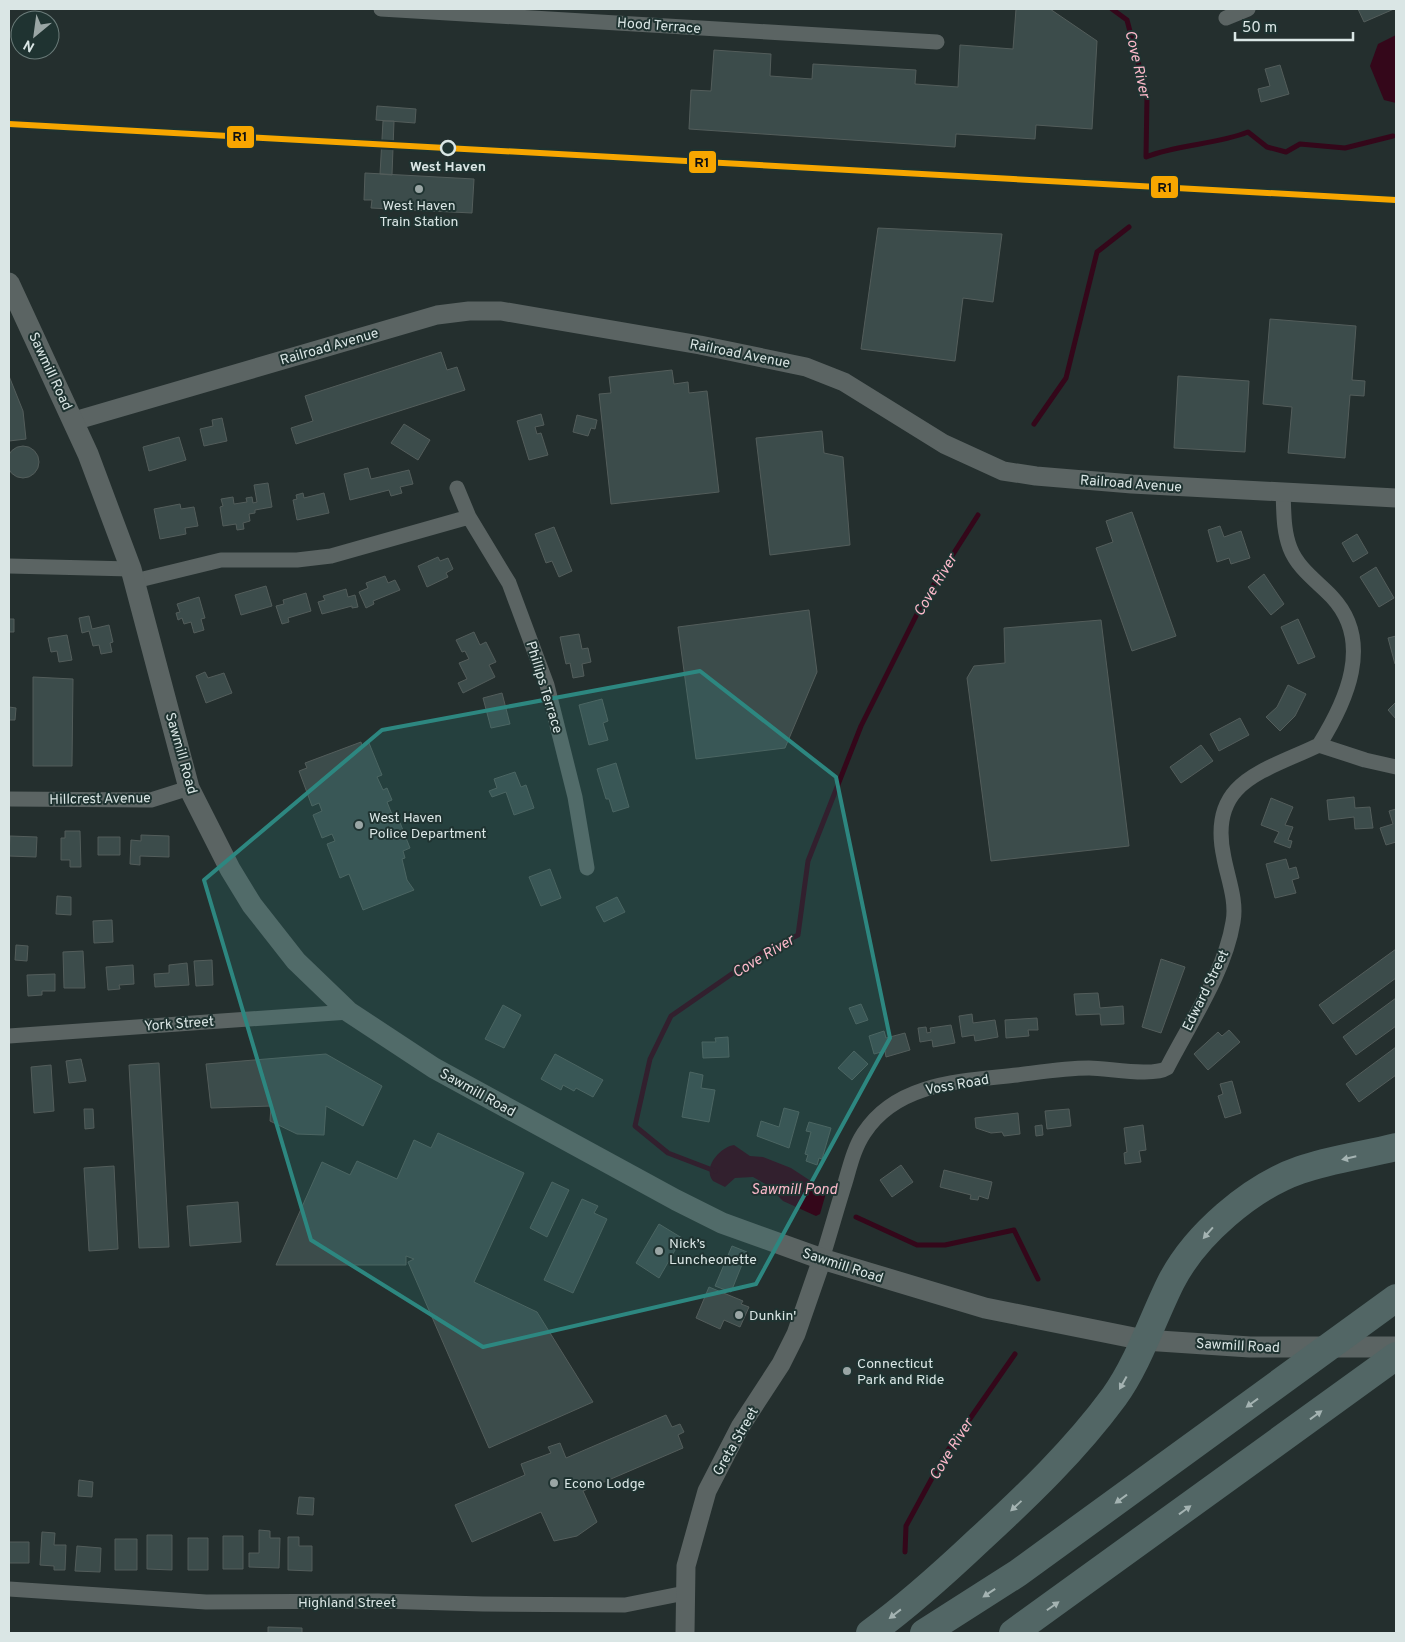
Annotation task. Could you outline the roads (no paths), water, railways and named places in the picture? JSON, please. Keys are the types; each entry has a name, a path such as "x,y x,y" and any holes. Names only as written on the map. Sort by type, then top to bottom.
{"highway":[{"path":"870,1633 907,1605 952,1566 1025,1498 1071,1449 1122,1385 1172,1279 1188,1254 1213,1226 1252,1195 1300,1170 1396,1147"},
{"path":"924,1633 1018,1573 1391,1302"},
{"path":"1013,1633 1396,1356"}],"main road":[{"name":"Sawmill Road","path":"9,283 74,421 133,575 190,788 230,869 252,905 296,961 349,1012 434,1068 656,1190 722,1223 822,1259 985,1308 1144,1340 1250,1347 1396,1347"}],"street":[{"name":"Hood Terrace","path":"381,9 937,42"},
{"path":"1226,18 1248,9"},
{"name":"Railroad Avenue","path":"74,421 437,315 469,311 501,311 700,345 806,367 844,382 952,448 1003,471 1036,476 1123,483 1396,498"},
{"name":"Phillips Terrace","path":"457,488 469,517 509,583 547,685 575,797 587,868"},
{"path":"1283,492 1285,530 1290,549 1297,562 1337,603 1347,619 1353,639 1354,660 1349,685 1341,708 1319,745 1365,760 1396,767"},
{"path":"9,566 133,575 221,560 297,560 332,556 469,517"},
{"name":"Edward Street","path":"1167,1068 1219,968 1234,920 1233,901 1221,837 1225,806 1240,784 1319,745"},
{"name":"Hillcrest Avenue","path":"9,799 151,800 190,788"},
{"name":"York Street","path":"9,1036 349,1012"},
{"name":"Voss Road","path":"822,1259 859,1142 882,1113 904,1098 924,1088 961,1081 1079,1068 1113,1068 1149,1072 1160,1072 1167,1068"},
{"name":"Greta Street","path":"685,1633 684,1593 686,1566 707,1491 740,1426 781,1364 796,1334 822,1259"},
{"name":"Highland Street","path":"9,1589 206,1602 378,1601 483,1604 625,1604 684,1593"}],"water":[{"path":"1396,35 1396,103 1384,100 1370,66 1378,44"},
{"name":"Sawmill Pond","path":"734,1145 750,1156 763,1157 791,1168 823,1189 826,1193 820,1214 816,1216 783,1201 767,1185 753,1177 735,1178 725,1187 713,1181 710,1176 711,1164 718,1154"}],"waterway":[{"path":"1112,9 1127,20 1147,96 1146,157 1171,149 1223,140 1248,132 1267,147 1286,152 1300,144 1345,148 1393,136"},
{"name":"Cove River","path":"1034,424 1066,378 1097,252 1129,227"},
{"name":"Cove River","path":"715,1171 668,1153 635,1126 650,1059 671,1016 762,953 798,935 808,861 861,726 924,600 978,515"},
{"name":"Cove River","path":"856,1217 917,1245 945,1245 1014,1230 1038,1279"},
{"name":"Cove River","path":"905,1552 906,1526 944,1456 1015,1354"}],"place":[{"name":"West Haven","path":"448,148"},
{"name":"West Haven Train Station","path":"419,189"},
{"name":"West Haven Police Department","path":"359,825"},
{"name":"Nick’s Luncheonette","path":"659,1251"},
{"name":"Dunkin'","path":"739,1315"},
{"name":"Connecticut Park and Ride","path":"847,1371"},
{"name":"Econo Lodge","path":"554,1483"}]}
